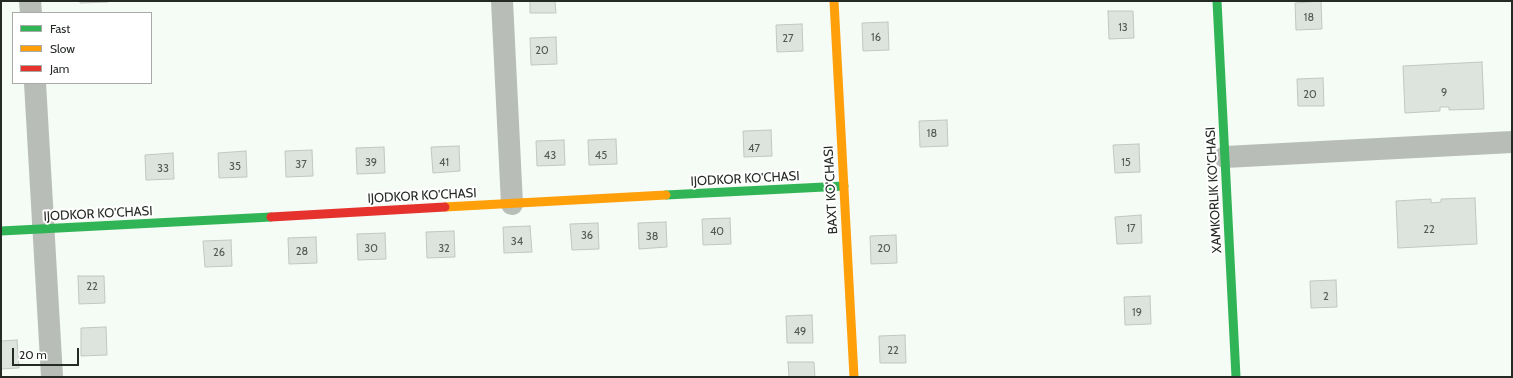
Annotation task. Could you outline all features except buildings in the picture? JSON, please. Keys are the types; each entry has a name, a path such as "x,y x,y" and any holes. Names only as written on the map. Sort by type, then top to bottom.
{"street":[{"path":"30,1 31,12"},
{"path":"502,1 512,204"},
{"name":"BAXT KO'CHASI","path":"834,1 854,377"},
{"name":"XAMKORLIK KO'CHASI","path":"1217,1 1236,377"},
{"path":"35,84 52,377"},
{"path":"1225,157 1512,142"},
{"name":"IJODKOR KO'CHASI","path":"1,231 44,230 844,186"}],"traffic: fast":[{"path":"1217,1 1236,377"},
{"path":"666,195 844,186"},
{"path":"1,231 271,217"}],"traffic: slow":[{"path":"834,1 854,377"},
{"path":"445,207 666,195"}],"traffic: jam":[{"path":"271,217 445,207"}]}
